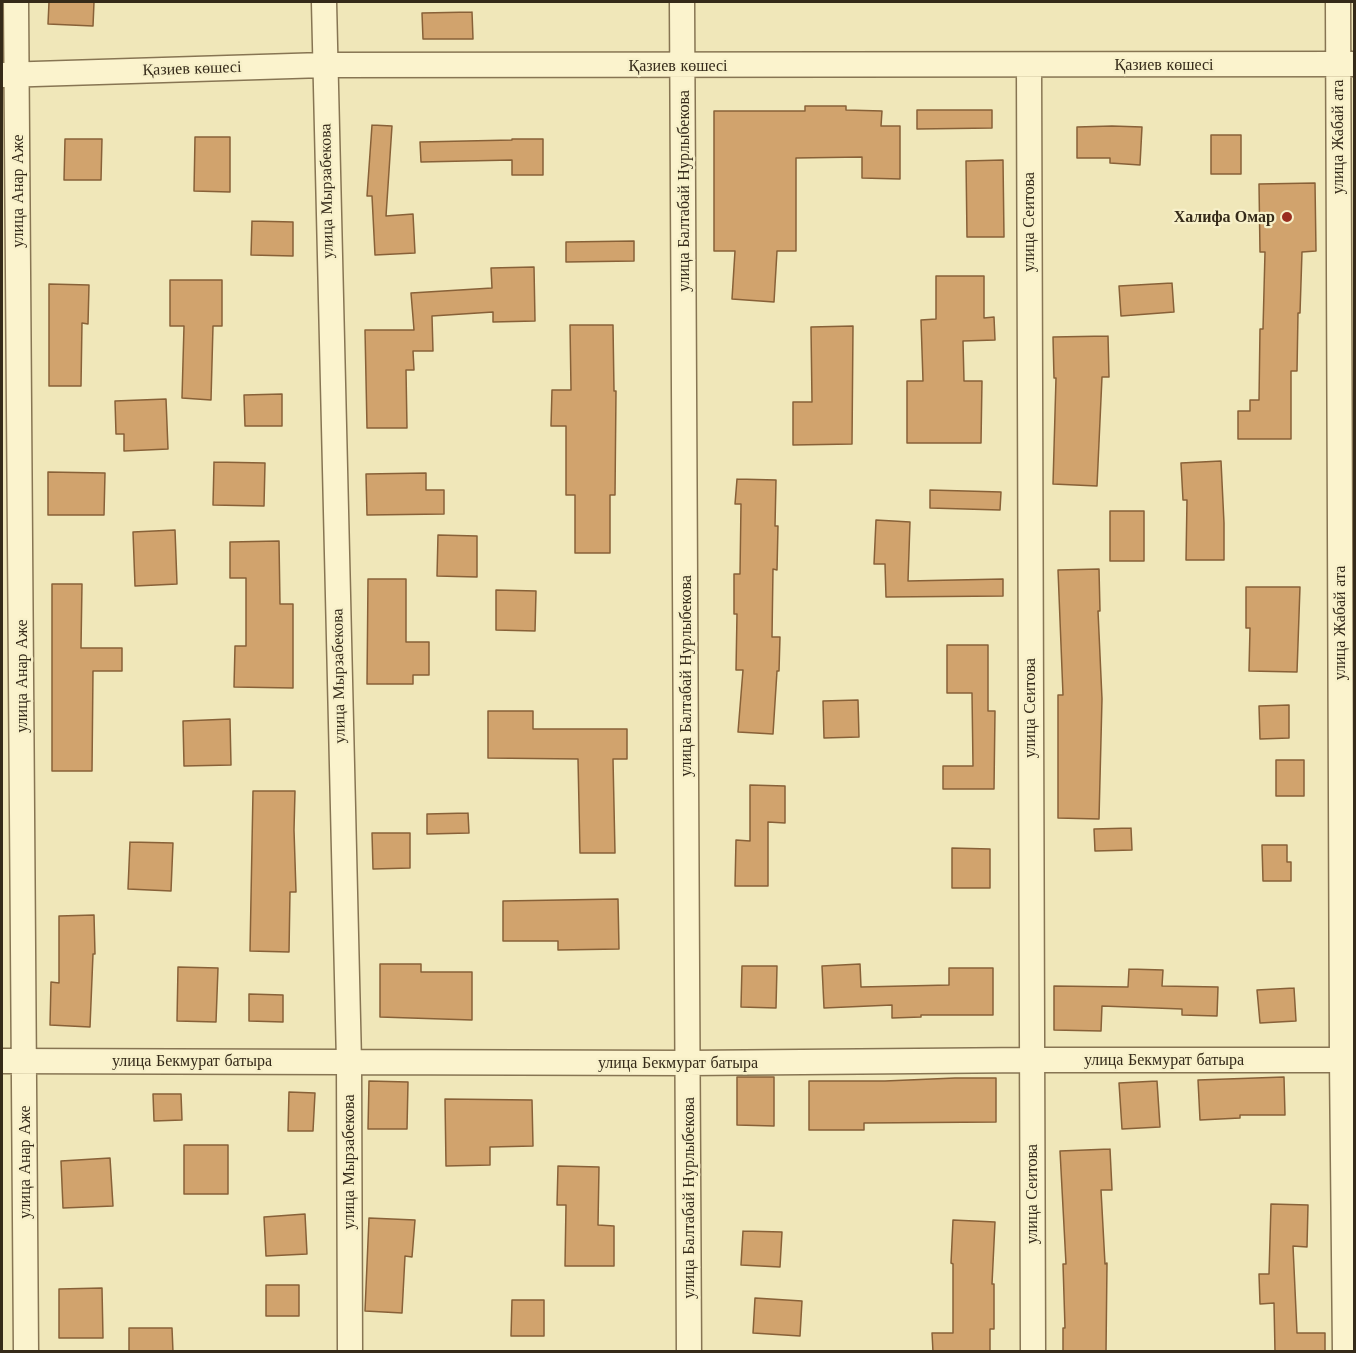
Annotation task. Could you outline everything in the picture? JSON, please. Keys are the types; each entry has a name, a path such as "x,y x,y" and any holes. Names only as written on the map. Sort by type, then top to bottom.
{"street":[{"name":"улица Анар Аже","path":"16,2 9,74 13,1061 26,1352"},
{"name":"улица Мырзабекова","path":"324,2 349,1062 350,1352"},
{"name":"улица Балтабай Нурлыбекова","path":"682,2 689,1352"},
{"name":"улица Жабай ата","path":"1338,2 1346,64 1348,1060 1345,1352"},
{"name":"Қазиев көшесі","path":"9,74 324,65 1346,64"},
{"name":"улица Сеитова","path":"1029,65 1033,1352"},
{"name":"улица Бекмурат батыра","path":"13,1061 688,1064 1031,1060 1348,1060"}],"building":[{"path":"49,2 94,2 93,26 48,24"},
{"path":"472,12 473,39 423,39 422,13"},
{"path":"805,106 846,106 846,110 882,111 881,126 900,126 900,179 862,178 862,157 796,158 796,251 777,251 774,302 732,299 735,251 714,251 714,111 805,111"},
{"path":"917,110 992,110 992,128 917,129"},
{"path":"372,125 392,126 386,216 413,214 415,253 375,255 372,196 367,196"},
{"path":"1077,127 1142,127 1140,165 1110,163 1110,158 1077,158"},
{"path":"1211,135 1241,135 1241,174 1211,174"},
{"path":"195,137 230,137 230,192 194,191"},
{"path":"65,139 102,139 101,180 64,180"},
{"path":"543,139 543,175 512,175 512,160 421,162 420,142"},
{"path":"1003,160 1004,237 967,237 966,161"},
{"path":"1315,183 1316,251 1302,252 1297,371 1291,371 1291,439 1238,439 1238,411 1250,411 1250,400 1259,400 1260,329 1263,329 1265,252 1260,252 1259,184"},
{"path":"252,221 293,222 293,256 251,255"},
{"path":"634,241 634,261 566,262 566,242"},
{"path":"534,267 535,321 493,322 493,312 432,316 433,351 413,351 414,370 406,370 407,428 367,428 365,330 414,330 411,293 492,288 491,268"},
{"path":"936,276 984,276 984,318 994,317 995,340 963,341 964,381 982,381 981,443 907,443 907,381 923,381 921,320 936,319"},
{"path":"170,280 222,280 222,326 213,326 211,400 182,398 184,326 170,326"},
{"path":"1172,283 1174,312 1121,316 1119,286"},
{"path":"49,284 89,285 88,324 82,323 81,386 49,386"},
{"path":"570,325 613,325 614,391 616,391 615,495 610,495 610,553 575,553 575,495 566,495 566,426 551,426 552,390 571,390"},
{"path":"853,326 852,444 793,445 793,402 812,402 811,327"},
{"path":"1108,336 1109,377 1102,377 1097,486 1053,484 1056,378 1054,378 1053,337"},
{"path":"282,394 282,426 245,426 244,395"},
{"path":"166,399 168,449 124,451 124,434 116,434 115,401"},
{"path":"1221,461 1224,560 1186,560 1187,500 1183,500 1181,463"},
{"path":"214,462 265,463 264,506 213,505"},
{"path":"48,472 105,473 104,515 48,515"},
{"path":"426,473 426,490 444,490 444,514 367,515 366,474"},
{"path":"737,479 776,480 777,570 773,569 772,637 780,637 773,734 738,732 743,670 736,670 737,614 734,614 734,574 740,574 741,504 735,504"},
{"path":"930,490 1001,492 1000,510 930,508"},
{"path":"1110,511 1144,511 1144,561 1110,561"},
{"path":"876,520 910,522 908,581 1003,579 1003,596 886,597 885,564 874,564"},
{"path":"175,530 177,584 135,586 133,532"},
{"path":"438,535 477,536 477,577 437,576"},
{"path":"279,541 280,604 293,604 293,688 234,687 235,646 246,646 246,578 230,578 230,542"},
{"path":"1099,569 1100,611 1098,611 1102,699 1099,819 1058,818 1058,695 1063,695 1058,570"},
{"path":"368,579 406,579 406,642 429,642 429,675 413,675 413,684 367,684"},
{"path":"52,584 82,584 81,648 122,648 122,671 93,671 92,771 52,771"},
{"path":"1246,587 1300,587 1297,672 1249,671 1250,628 1246,628"},
{"path":"496,590 536,591 535,631 496,630"},
{"path":"947,645 988,645 988,711 995,711 994,789 943,789 943,766 973,766 972,693 947,693"},
{"path":"858,700 859,737 824,738 823,701"},
{"path":"1289,705 1289,738 1260,739 1259,706"},
{"path":"488,711 533,711 533,729 627,729 627,759 613,759 615,853 580,853 578,759 488,758"},
{"path":"230,719 231,765 184,766 183,721"},
{"path":"1276,760 1304,760 1304,796 1276,796"},
{"path":"750,785 785,786 785,823 768,822 768,886 735,886 736,840 750,841"},
{"path":"253,791 295,791 296,892 290,892 289,952 250,951"},
{"path":"468,813 469,833 427,834 427,814"},
{"path":"1131,828 1132,850 1095,851 1094,829"},
{"path":"372,833 410,833 410,868 373,869"},
{"path":"130,842 173,843 171,891 128,889"},
{"path":"1262,845 1287,845 1287,862 1291,862 1291,881 1263,881"},
{"path":"952,848 990,849 990,888 952,888"},
{"path":"618,899 619,949 558,950 558,941 503,941 503,901"},
{"path":"94,915 95,954 93,954 90,1027 50,1025 51,982 59,983 59,916"},
{"path":"380,964 421,964 421,972 472,972 472,1020 380,1017"},
{"path":"860,964 861,987 949,985 949,968 993,968 993,1015 921,1015 921,1017 892,1018 892,1005 824,1008 822,966"},
{"path":"742,966 777,966 776,1008 741,1007"},
{"path":"178,967 218,968 216,1022 177,1021"},
{"path":"1129,969 1163,970 1162,986 1218,987 1217,1016 1182,1015 1182,1009 1102,1006 1101,1031 1054,1030 1054,986 1128,987"},
{"path":"1294,988 1296,1021 1260,1023 1257,990"},
{"path":"249,994 283,995 283,1022 249,1021"},
{"path":"737,1077 774,1077 774,1126 737,1125"},
{"path":"1284,1077 1285,1115 1240,1115 1240,1118 1200,1120 1198,1080"},
{"path":"996,1078 996,1122 864,1123 864,1130 809,1130 809,1081"},
{"path":"369,1081 408,1082 407,1129 368,1129"},
{"path":"1157,1081 1160,1127 1122,1129 1119,1083"},
{"path":"289,1092 315,1093 313,1131 288,1131"},
{"path":"153,1094 181,1094 182,1120 154,1121"},
{"path":"445,1099 532,1100 533,1146 490,1147 490,1165 446,1166"},
{"path":"184,1145 228,1145 228,1194 184,1194"},
{"path":"1110,1149 1112,1190 1101,1190 1105,1264 1107,1263 1106,1352 1063,1352 1063,1328 1065,1328 1063,1264 1066,1264 1060,1151"},
{"path":"110,1158 113,1206 63,1208 61,1161"},
{"path":"558,1166 599,1167 598,1225 614,1226 614,1266 565,1266 566,1205 557,1205"},
{"path":"1271,1204 1308,1205 1307,1247 1293,1246 1297,1333 1325,1333 1325,1352 1275,1352 1274,1303 1260,1304 1259,1274 1269,1274"},
{"path":"305,1214 307,1254 266,1256 264,1217"},
{"path":"369,1218 415,1220 412,1257 405,1256 402,1313 365,1311"},
{"path":"953,1220 995,1222 992,1284 994,1284 994,1329 990,1329 990,1352 933,1352 932,1333 953,1333 953,1264 951,1263"},
{"path":"743,1231 782,1232 780,1267 741,1265"},
{"path":"266,1285 299,1285 299,1316 266,1316"},
{"path":"102,1288 103,1338 59,1338 59,1289"},
{"path":"755,1298 802,1301 800,1336 753,1333"},
{"path":"512,1300 544,1300 544,1336 511,1336"},
{"path":"129,1328 172,1328 173,1352 129,1352"}],"place":[{"name":"Халифа Омар","path":"1287,217"}]}
